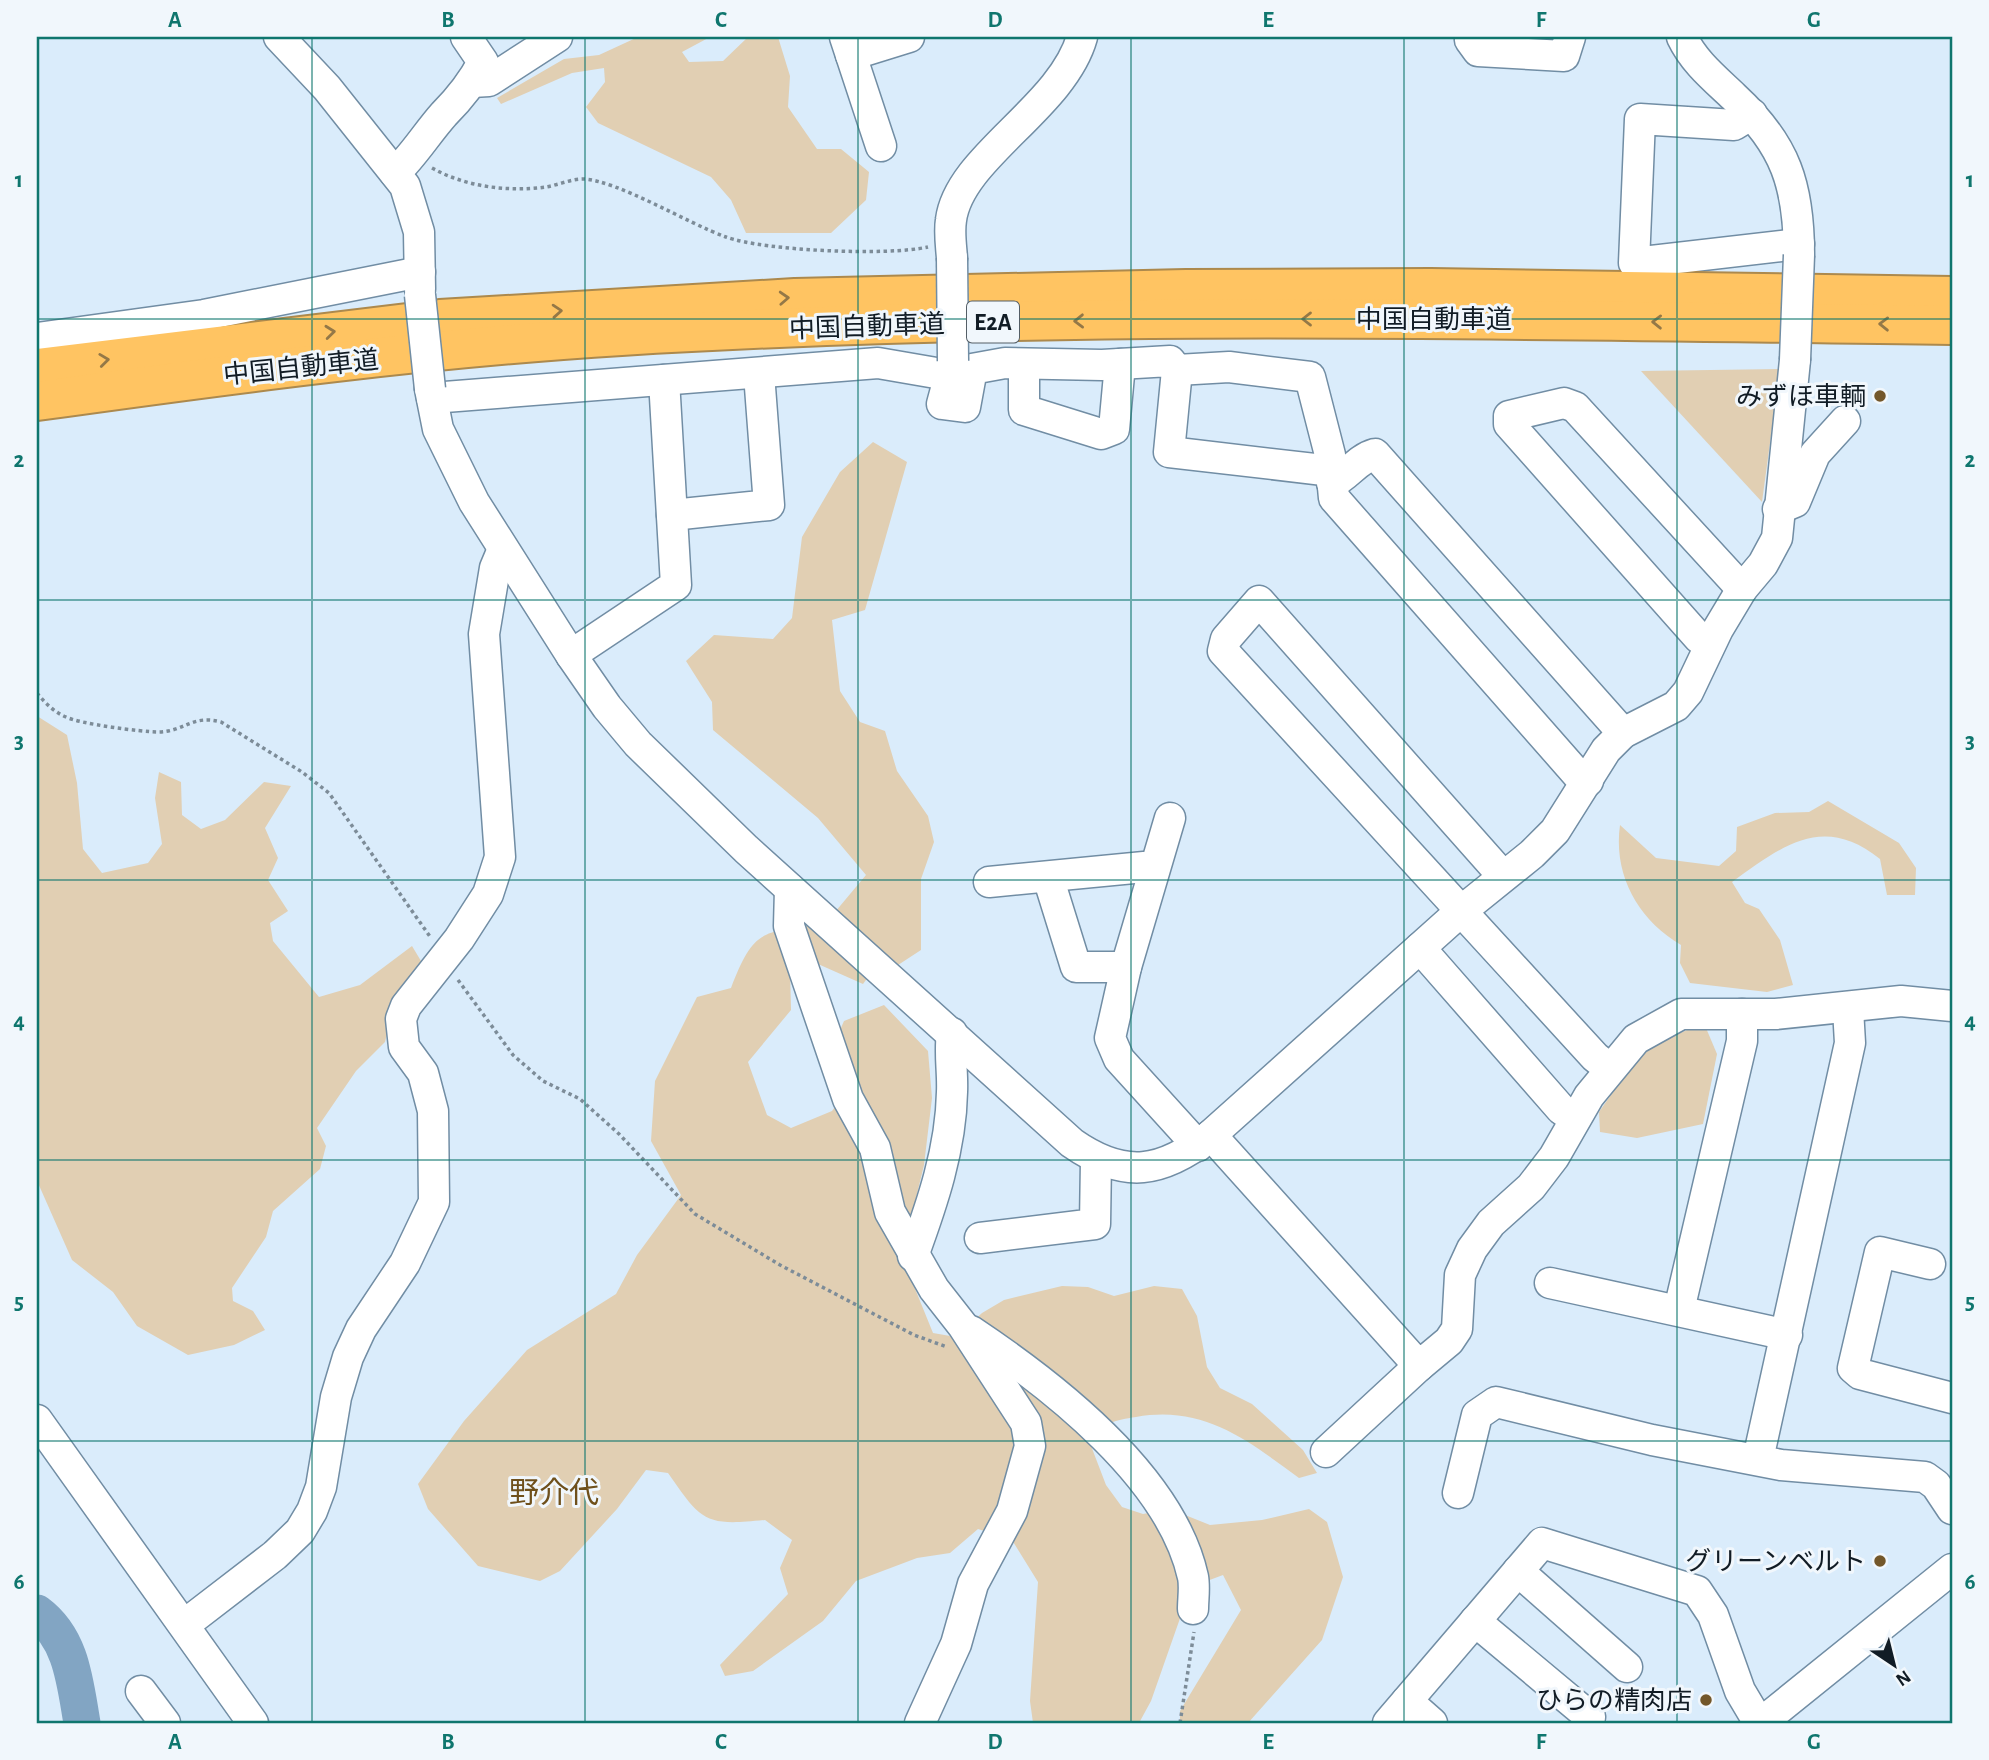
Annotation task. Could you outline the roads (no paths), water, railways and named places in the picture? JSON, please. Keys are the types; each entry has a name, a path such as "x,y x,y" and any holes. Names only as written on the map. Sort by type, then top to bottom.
{"highway":[{"name":"中国自動車道","path":"37,369 440,319 796,298 1403,288 1952,296"},
{"name":"中国自動車道","path":"37,401 257,371 445,351 620,336 781,329 1229,319 1952,325"}],"street":[{"path":"279,37 404,164"},
{"path":"466,37 483,62 472,82 404,164 405,186 419,232 420,283 431,393 438,429 456,470 571,655 607,708 638,744 790,889 953,1032 1027,1103 1096,1160 1127,1169 1148,1168 1176,1159 1204,1140 1555,831 1606,750 1623,733 1676,706 1688,692 1709,645 1742,589 1763,564 1777,538 1796,360 1799,250 1795,199 1786,168 1770,134 1691,56 1682,37"},
{"path":"472,82 489,81 557,37"},
{"path":"881,146 848,46 909,37"},
{"path":"1082,37 1077,55 1056,88 964,187 951,218 951,370 942,404 965,407 972,369 1024,364 1120,364 1170,360 1177,370 1169,452 1332,477 1344,477 1363,458 1375,454 1623,733"},
{"path":"1471,37 1470,40 1478,51 1564,56 1570,37"},
{"path":"1752,114 1734,125 1640,120 1634,263 1799,250"},
{"path":"37,338 420,283"},
{"path":"431,393 759,374 878,363 936,373 951,370"},
{"path":"1024,364 1024,411 1101,435 1114,429 1120,364"},
{"path":"1177,370 1229,367 1310,377 1332,477 1334,498 1577,774 1588,781"},
{"path":"672,515 769,505 759,374"},
{"path":"571,655 676,585 664,380"},
{"path":"1709,645 1699,638 1509,424 1509,416 1564,403 1575,407 1742,589"},
{"path":"1778,509 1795,502 1815,454 1845,421"},
{"path":"184,1625 275,1555 300,1531 312,1511 321,1487 336,1397 348,1357 361,1329 405,1263 434,1202 433,1111 423,1073 404,1046 401,1019 406,1006 488,894 500,857 484,634 495,568 503,549"},
{"path":"1503,876 1259,601 1226,639 1223,651 1595,1058 1610,1069"},
{"path":"1170,818 1126,967 1110,1038 1119,1059 1204,1140 1419,1366"},
{"path":"989,881 1144,867 1154,870"},
{"path":"1048,877 1076,967 1126,967"},
{"path":"790,889 789,926 848,1099 875,1148 890,1212 913,1256 963,1326 1026,1423 1030,1446 1012,1511 973,1584 956,1644 920,1723"},
{"path":"1420,948 1562,1109 1575,1119"},
{"path":"1326,1452 1449,1341 1457,1329 1460,1275 1472,1249 1491,1223 1531,1187 1554,1157 1575,1119 1610,1069 1636,1039 1662,1021 1681,1014 1848,1009 1900,1001 1952,1006"},
{"path":"1758,1459 1850,1043 1848,1009"},
{"path":"1679,1310 1742,1041 1742,1014"},
{"path":"913,1256 943,1163 953,1093 953,1032"},
{"path":"980,1238 1095,1224 1096,1160"},
{"path":"1930,1264 1880,1252 1853,1368 1860,1374 1952,1398"},
{"path":"1549,1283 1787,1335"},
{"path":"963,1326 1019,1364 1100,1432 1139,1476 1169,1520 1184,1550 1194,1580 1193,1609"},
{"path":"1458,1493 1477,1415 1496,1402 1652,1440 1781,1465 1925,1477 1936,1485 1952,1509"},
{"path":"37,1420 253,1723"},
{"path":"1432,1723 1397,1712 1542,1543 1697,1591 1713,1615 1740,1691 1760,1723 1952,1570"},
{"path":"1518,1571 1627,1667"},
{"path":"1475,1622 1590,1717"},
{"path":"141,1691 165,1723"}],"waterway":[{"path":"37,1613 49,1624 65,1649 74,1677 82,1723"}],"place":[{"name":"みずほ車輌","path":"1880,396"},
{"name":"グリーンベルト","path":"1880,1561"},
{"name":"ひらの精肉店","path":"1706,1700"}],"district":[{"name":"野介代","path":"554,1493"}]}
